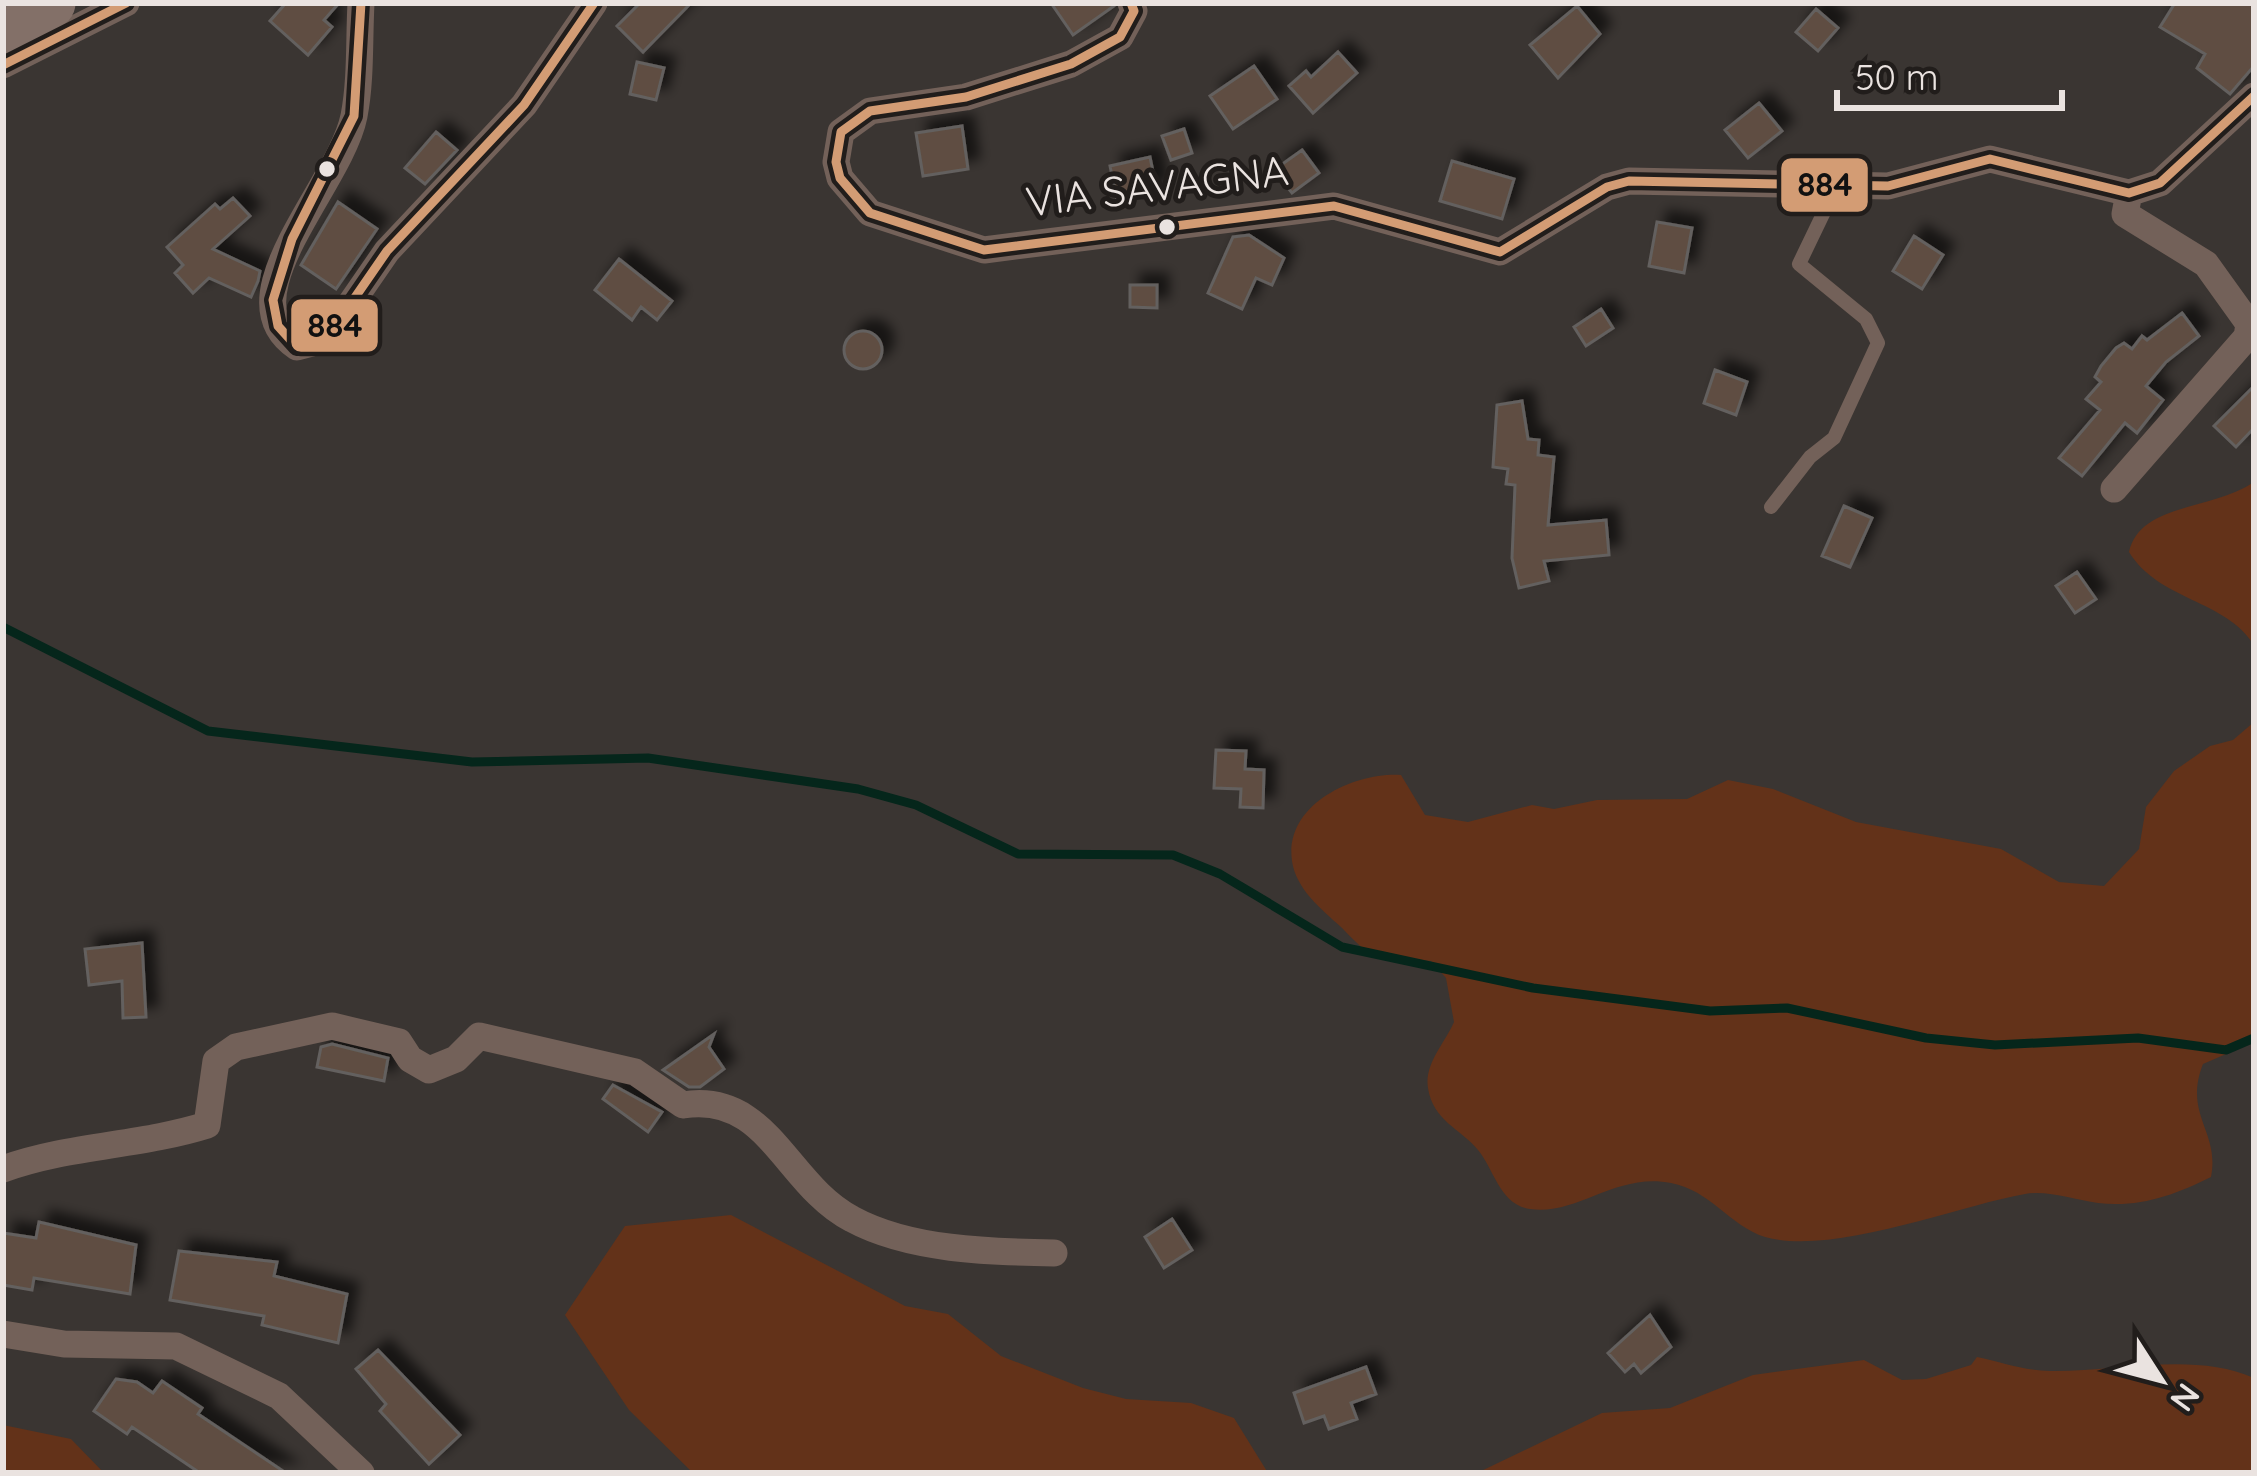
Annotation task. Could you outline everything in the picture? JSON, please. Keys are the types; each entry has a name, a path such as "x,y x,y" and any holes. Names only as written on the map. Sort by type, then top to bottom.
{"highway":[{"path":"3,16 23,3"},
{"path":"3,36 50,3"}],"street":[{"path":"3,65 126,3"},
{"path":"361,3 354,116 338,163 271,281 270,319 280,335 297,347 320,341 338,322 387,251 524,105 595,3"},
{"name":"VIA SAVAGNA","path":"1131,3 1134,11 1120,37 1071,64 966,98 871,111 841,132 836,162 840,178 870,213 984,250 1334,206 1500,252 1607,187 1629,181 1888,186 1990,159 2128,193"},
{"path":"2114,489 2247,337 2249,324 2206,264 2125,214 2128,193 2160,183 2254,96"},
{"path":"3,1169 44,1154 149,1143 207,1125 216,1060 236,1047 332,1026 399,1042 410,1059 429,1070 456,1059 479,1036 634,1072 683,1105 715,1100 754,1121 810,1186 852,1220 964,1252 1054,1253"},
{"path":"3,1334 64,1344 176,1346 279,1396 361,1473"}],"lane":[{"path":"1771,507 1800,468 1834,438 1878,343 1866,319 1799,264 1837,185"}],"shaded area":[{"path":"2254,482 2254,645 2226,618 2157,581 2129,552 2147,524"},
{"path":"2254,722 2254,1042 2203,1064 2197,1097 2211,1147 2211,1177 2142,1202 2098,1203 2025,1194 1859,1235 1793,1241 1753,1232 1697,1193 1671,1183 1632,1183 1547,1209 1520,1206 1505,1194 1478,1150 1441,1116 1431,1099 1429,1071 1454,1022 1446,978 1431,961 1385,959 1367,951 1310,898 1292,861 1292,841 1311,808 1344,786 1383,775 1401,775 1425,815 1468,822 1532,805 1554,809 1597,800 1687,799 1728,780 1773,789 1856,822 2001,849 2059,882 2104,886 2139,849 2146,807 2174,771 2210,746 2233,740"},
{"path":"731,1215 905,1306 948,1314 1001,1356 1083,1388 1126,1399 1191,1403 1234,1418 1268,1473 693,1473 629,1410 565,1315 625,1226"},
{"path":"1977,1357 2041,1371 2180,1364 2254,1378 2254,1473 1477,1473 1602,1413 1670,1408 1753,1375 1864,1360 1902,1380 1926,1379 1971,1365"},
{"path":"3,1425 71,1439 104,1473 3,1473"}],"building":[{"path":"286,3 339,3 324,20 332,27 308,55 270,21"},
{"path":"640,3 691,3 643,52 617,26"},
{"path":"1051,3 1113,3 1114,6 1073,35"},
{"path":"2175,3 2254,3 2254,66 2230,94 2197,68 2205,54 2160,27"},
{"path":"1577,6 1600,34 1558,78 1530,45"},
{"path":"1816,9 1838,28 1818,51 1796,32"},
{"path":"1338,52 1357,73 1313,113 1289,86 1306,71 1311,77"},
{"path":"637,62 664,68 656,100 630,94"},
{"path":"1254,66 1277,99 1233,129 1210,96"},
{"path":"1759,103 1782,131 1748,158 1725,130"},
{"path":"962,126 968,169 923,176 916,133"},
{"path":"1184,129 1192,153 1171,160 1162,136"},
{"path":"436,132 457,150 425,184 405,168"},
{"path":"1302,150 1319,173 1292,193 1274,170"},
{"path":"1150,157 1157,191 1117,200 1110,166"},
{"path":"1452,161 1514,179 1502,219 1440,201"},
{"path":"233,198 250,216 213,249 260,271 258,281 251,297 209,278 193,293 175,273 183,265 167,247 215,204 220,209"},
{"path":"338,202 377,229 336,289 301,265"},
{"path":"1657,222 1692,228 1684,273 1649,266"},
{"path":"1249,235 1284,258 1272,285 1256,278 1242,309 1208,293 1233,237"},
{"path":"1914,236 1943,255 1922,289 1893,271"},
{"path":"619,259 672,301 657,320 641,307 632,320 595,290"},
{"path":"1130,285 1157,285 1157,308 1130,307"},
{"path":"1601,309 1613,328 1586,346 1574,327"},
{"path":"2182,313 2199,336 2166,362 2146,386 2163,400 2137,433 2125,423 2082,476 2059,458 2100,410 2086,399 2101,382 2095,377 2101,366 2116,348 2124,343 2132,349 2142,336 2147,340"},
{"path":"863,331 877,336 882,350 877,364 863,369 849,364 844,350 849,336"},
{"path":"1715,370 1747,382 1736,415 1704,403"},
{"path":"2254,386 2254,428 2236,447 2214,426"},
{"path":"1522,401 1528,439 1539,440 1538,455 1554,457 1548,525 1606,520 1609,555 1544,561 1549,581 1519,588 1512,558 1515,485 1506,484 1508,469 1493,467 1497,405"},
{"path":"1844,506 1872,518 1850,567 1822,556"},
{"path":"2077,572 2096,599 2075,613 2056,586"},
{"path":"1216,750 1246,751 1245,769 1264,770 1263,808 1240,807 1241,789 1214,788"},
{"path":"142,943 146,1017 123,1018 122,981 89,985 85,949"},
{"path":"714,1034 709,1047 724,1069 700,1087 689,1087 663,1070"},
{"path":"332,1044 388,1058 384,1081 317,1067 321,1047"},
{"path":"613,1085 662,1112 648,1132 603,1099"},
{"path":"1172,1219 1192,1250 1164,1268 1145,1237"},
{"path":"39,1222 136,1245 130,1294 34,1278 32,1290 3,1285 3,1233 36,1238"},
{"path":"179,1251 277,1262 274,1276 347,1294 338,1343 262,1325 264,1316 170,1300"},
{"path":"1650,1315 1671,1347 1641,1373 1634,1364 1625,1372 1608,1353"},
{"path":"378,1350 460,1435 429,1464 380,1411 386,1404 356,1369"},
{"path":"1366,1367 1376,1394 1351,1403 1357,1419 1329,1429 1324,1416 1304,1423 1294,1393"},
{"path":"116,1379 137,1382 153,1393 162,1381 202,1408 198,1414 286,1473 200,1473 132,1427 127,1434 94,1411"}],"waterway":[{"path":"3,627 208,731 472,762 648,758 858,789 916,805 1018,854 1173,855 1220,874 1342,947 1533,988 1710,1011 1787,1008 1926,1038 1995,1045 2138,1038 2226,1050 2254,1038"}],"transit line":[{"name":"884","path":"3,65 126,3"},
{"name":"884","path":"361,3 354,116 292,239 273,300 278,326 297,347 320,341 338,322 387,251 524,105 594,3"},
{"name":"884","path":"1131,3 1134,11 1120,37 1071,64 966,97 870,111 841,132 836,162 840,178 870,213 984,250 1334,206 1500,252 1607,187 1629,181 1888,186 1990,159 2129,193 2160,183 2254,96"}]}
